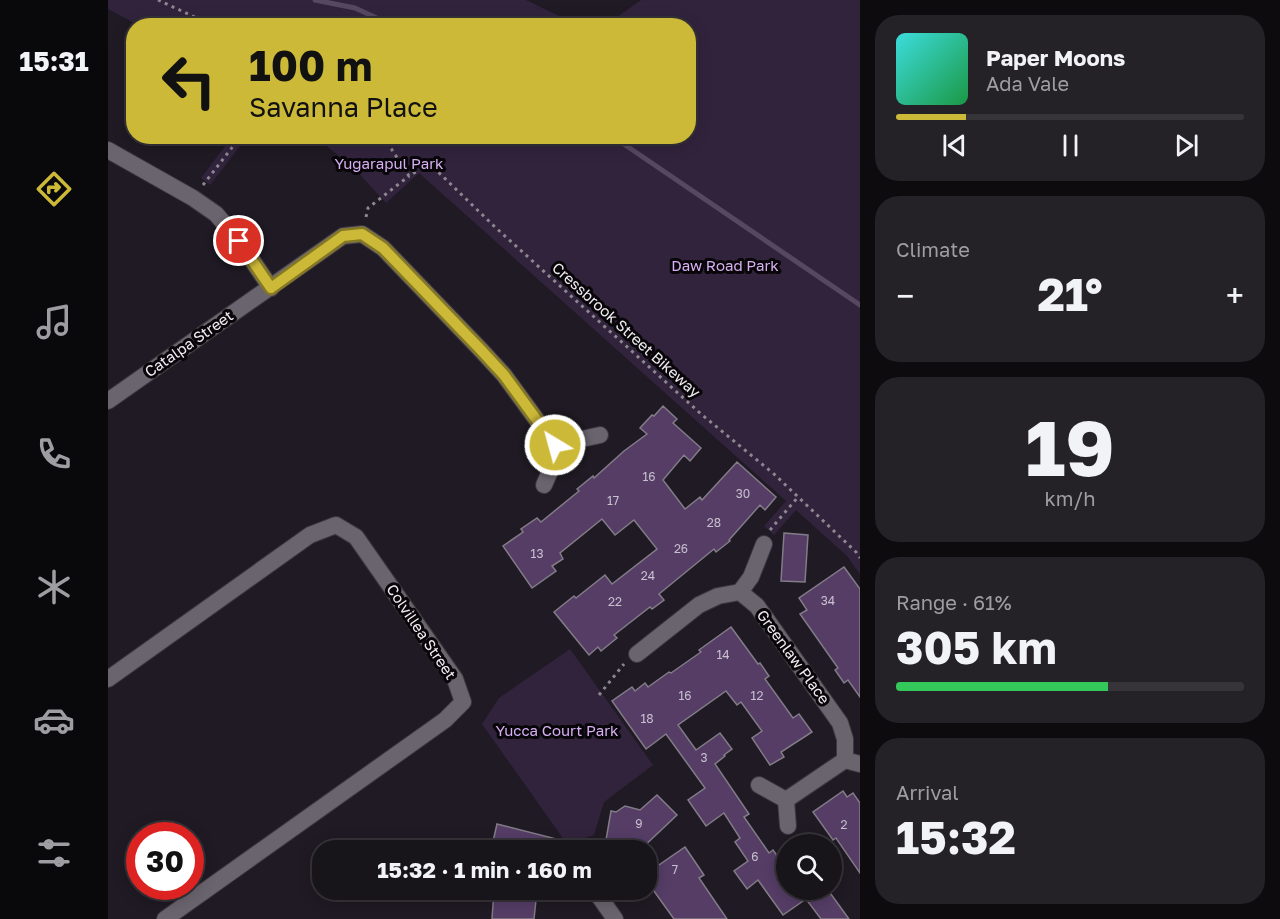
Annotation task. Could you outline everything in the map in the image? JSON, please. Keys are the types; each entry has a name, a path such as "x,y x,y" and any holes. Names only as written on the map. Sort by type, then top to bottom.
{"street":[{"path":"108,150 193,198 216,214 239,241 271,288"},
{"path":"362,234 383,248 504,375 555,445 551,469 544,485"},
{"name":"Catalpa Street","path":"108,401 343,236 362,234"},
{"path":"555,445 600,435"},
{"name":"Colvillea Street","path":"108,680 310,535 336,525 356,537 455,679 462,702 445,720 165,919"},
{"path":"637,654 699,606 718,596 740,592 751,577 764,544"},
{"name":"Greenlaw Place","path":"740,592 757,606 840,723 853,762"},
{"path":"786,800 853,762"},
{"path":"759,784 786,800"},
{"path":"786,800 788,826"},
{"path":"602,900 615,919"}],"path":[{"path":"158,0 197,18"},
{"path":"193,198 235,144"},
{"path":"362,234 368,208 409,176 388,144"},
{"name":"Cressbrook Street Bikeway","path":"409,176 424,166 433,166 495,226 701,414 774,474 860,558"},
{"path":"764,544 766,534 798,497"},
{"path":"598,695 628,659 637,654"}],"green space":[{"path":"108,0 526,0 563,18 126,19 108,9"},
{"name":"Daw Road Park","path":"641,0 860,0 860,574 847,556 796,510 774,535 764,526 786,501 419,173 386,203 353,167 324,144 696,144 696,18 616,18"},
{"path":"227,144 242,144 210,185 201,178"},
{"name":"Yucca Court Park","path":"570,649 653,765 604,802 594,835 579,840 564,840 482,724 499,698"}],"building":[{"path":"663,406 677,419 673,423 701,448 690,461 684,455 663,480 685,509 700,497 702,500 737,462 776,497 765,510 760,505 730,541 716,552 714,549 659,594 664,600 652,609 650,607 614,635 617,638 601,651 598,647 589,655 554,612 605,575 612,584 657,549 634,520 615,535 602,519 560,553 563,559 552,566 556,571 532,588 503,546 523,532 521,529 537,518 541,522 579,491 577,489 593,476 594,478 647,434 640,428"},
{"path":"784,533 808,535 805,582 781,581"},
{"path":"844,567 860,589 860,697 848,680 844,683 835,670 838,668 800,614 807,610 799,598"},
{"path":"731,627 769,676 765,679 793,718 799,714 812,732 781,752 784,757 770,765 752,738 762,731 741,702 737,705 726,691 678,725 696,750 720,733 732,749 715,764 749,814 744,817 769,853 773,850 776,854 776,900 805,900 783,915 758,880 747,889 734,871 748,861 735,842 740,838 724,813 706,826 688,800 705,788 666,734 646,749 612,701 632,687 635,691 645,683 648,687 701,652 699,650"},
{"path":"843,791 847,797 853,793 860,803 860,873 842,847 842,834 829,834 813,812"},
{"path":"657,795 677,815 651,840 606,840 611,811 616,812 625,806 640,810"},
{"path":"497,824 560,840 493,840"},
{"path":"685,847 704,875 699,878 727,919 674,919 657,895 657,866"},
{"path":"493,900 536,900 534,919 492,919"},
{"path":"807,900 835,900 849,919 821,919"}],"waterway":[{"path":"315,0 355,8 377,18"},
{"path":"624,144 860,305"}],"route":[{"path":"239,241 271,288 343,236 362,234 383,248 504,375 555,445"}],"park label":[{"name":"Yugarapul Park","path":"389,164"}]}
